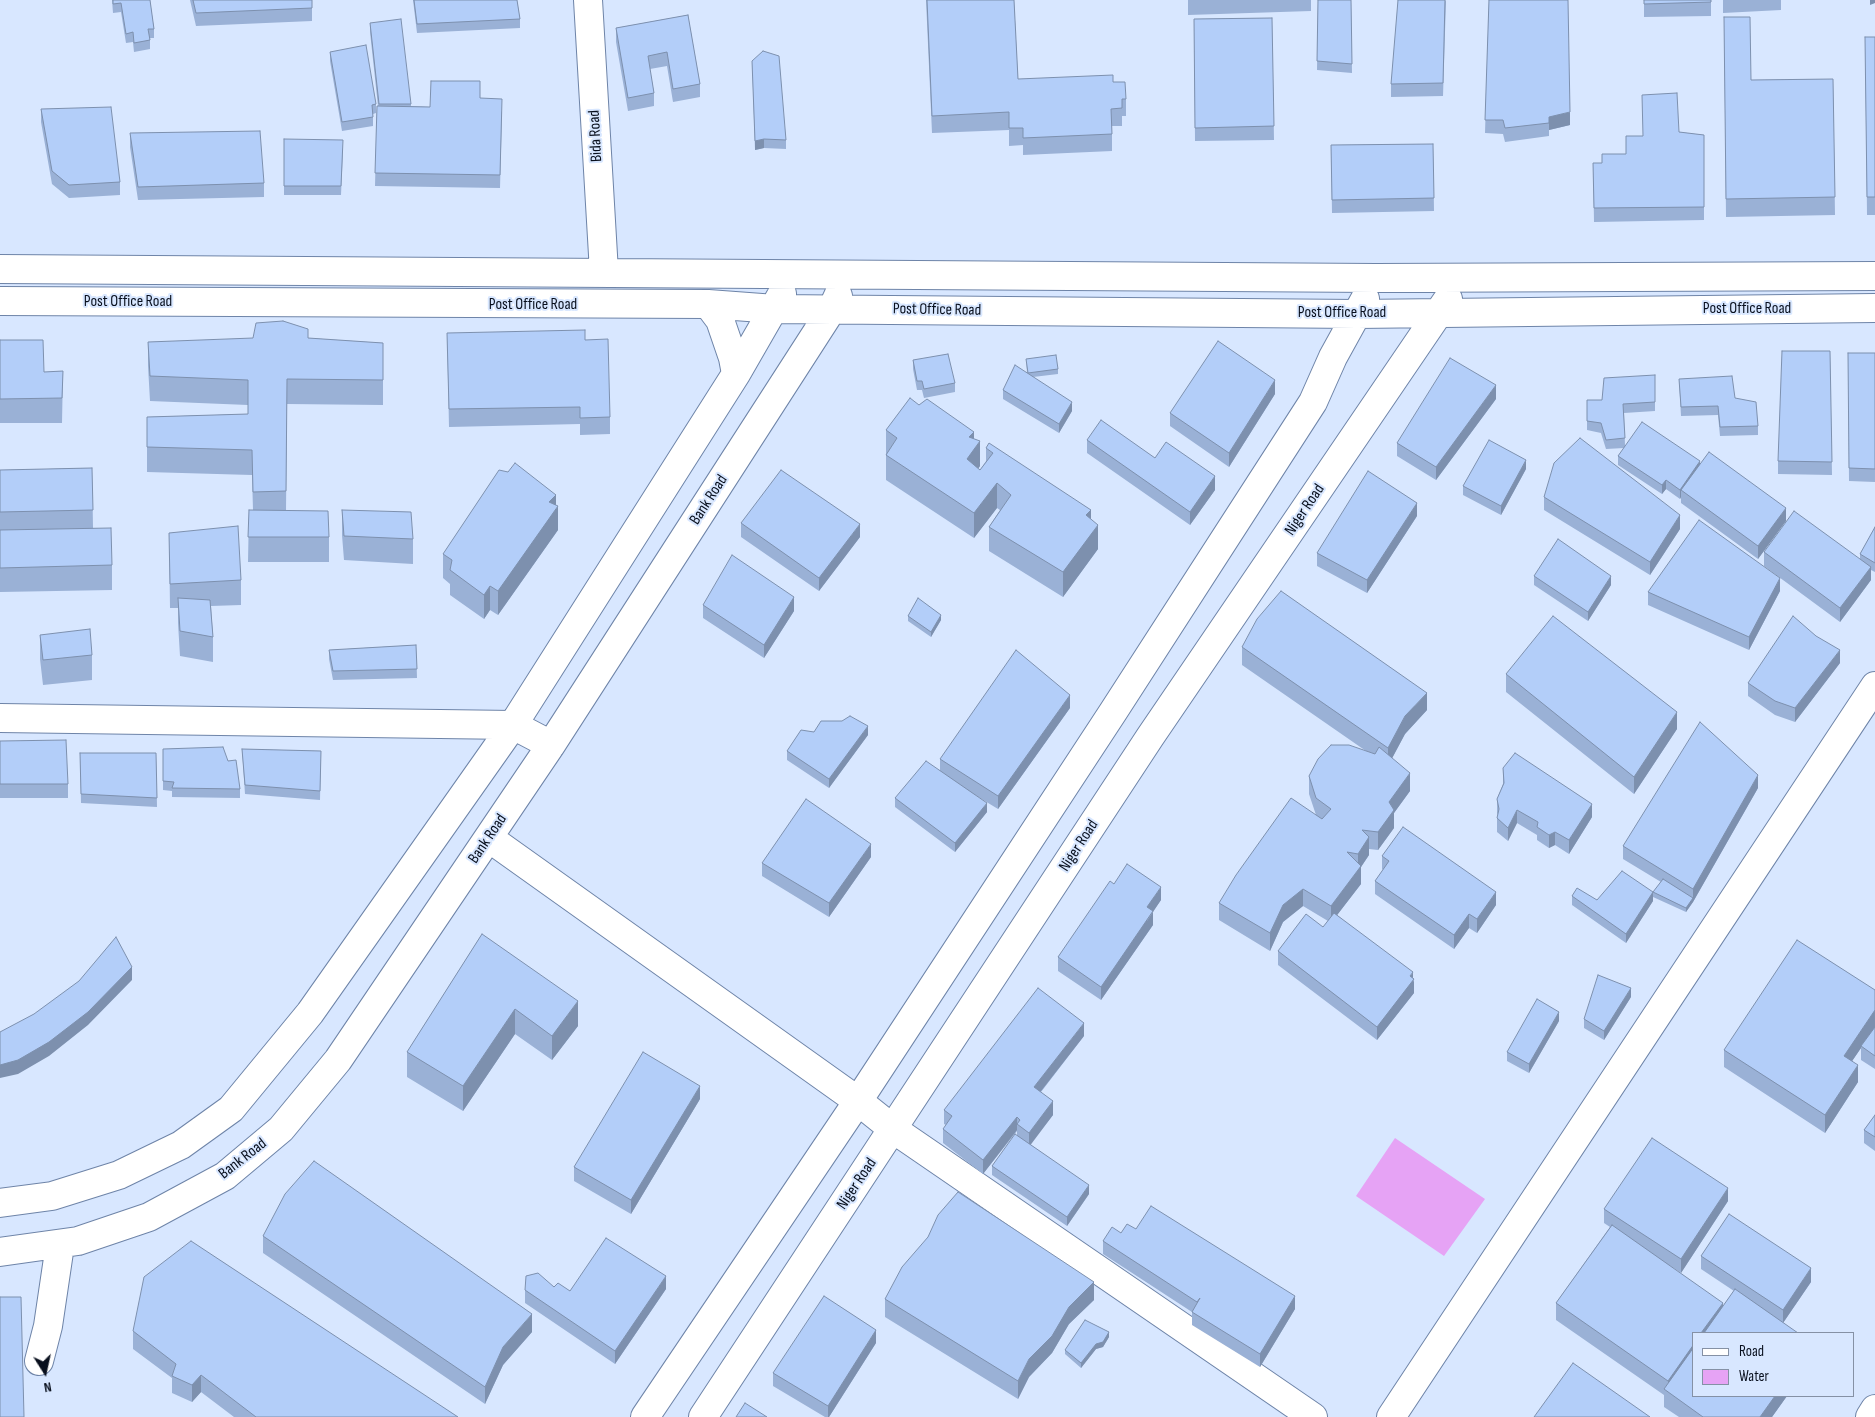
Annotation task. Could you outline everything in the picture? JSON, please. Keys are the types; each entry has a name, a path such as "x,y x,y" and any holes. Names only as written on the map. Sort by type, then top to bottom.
{"street":[{"name":"Bida Road","path":"588,0 604,272"},
{"name":"Post Office Road","path":"0,269 1376,278 1875,276"},
{"path":"0,1203 52,1196 119,1175 182,1145 231,1109 310,1012 514,725 736,374 775,309 791,274"},
{"name":"Bank Road","path":"0,1252 78,1242 149,1217 225,1176 281,1129 338,1060 551,745 832,309 848,275"},
{"name":"Niger Road","path":"702,1417 1150,737 1442,311 1460,277"},
{"path":"645,1417 858,1101 1313,402 1333,357 1376,278"},
{"name":"Post Office Road","path":"0,301 708,304 775,309 1357,314 1442,311 1875,308"},
{"path":"708,304 720,320 733,358 736,374"},
{"path":"1391,1417 1875,686"},
{"path":"1113,712 1150,737"},
{"path":"0,718 514,725 551,745"},
{"path":"489,838 858,1101 893,1129 1313,1417"},
{"path":"39,1361 49,1318 60,1245"},
{"path":"1870,1417 1875,1409"}],"water":[{"path":"1395,1138 1485,1199 1444,1256 1356,1196"}],"building":[{"path":"113,0 150,0 154,29 148,29 150,40 134,43 133,32 126,34 121,3 113,4"},
{"path":"193,0 312,0 312,8 196,13"},
{"path":"414,0 517,0 520,19 417,24"},
{"path":"927,0 1014,0 1018,79 1113,75 1113,82 1125,82 1126,99 1122,99 1122,108 1111,109 1112,134 1023,138 1023,128 1009,128 1009,112 932,116"},
{"path":"1318,0 1351,0 1352,64 1317,61"},
{"path":"1398,0 1445,0 1443,83 1391,84"},
{"path":"1489,0 1568,0 1570,112 1549,117 1549,123 1505,128 1503,120 1485,120"},
{"path":"1644,0 1711,0 1711,2 1644,4"},
{"path":"688,15 700,84 673,89 667,52 648,56 654,93 628,98 616,28"},
{"path":"1724,17 1750,17 1751,80 1833,79 1835,197 1726,199"},
{"path":"1272,18 1274,126 1195,128 1194,19"},
{"path":"401,19 411,104 379,104 370,23"},
{"path":"1865,37 1875,37 1875,197 1867,197"},
{"path":"366,45 376,104 372,105 373,117 342,122 330,52"},
{"path":"763,51 779,56 786,140 764,139 755,141 752,61"},
{"path":"431,81 480,81 480,98 502,99 500,175 375,173 377,106 430,107"},
{"path":"1677,93 1679,132 1704,135 1704,207 1594,208 1593,163 1602,163 1602,154 1626,154 1626,136 1643,136 1642,95"},
{"path":"111,107 120,182 69,185 52,171 41,109"},
{"path":"260,131 264,183 138,187 130,133"},
{"path":"284,139 343,140 341,186 284,186"},
{"path":"1433,144 1434,198 1332,200 1331,145"},
{"path":"283,321 308,329 308,338 383,343 383,380 287,379 286,491 253,492 252,450 147,447 147,417 248,414 248,380 150,376 148,342 253,338 256,323"},
{"path":"585,330 585,340 608,339 610,417 580,418 580,407 449,409 447,333"},
{"path":"0,340 43,340 44,372 63,371 62,398 0,399"},
{"path":"1218,341 1275,380 1229,453 1170,413"},
{"path":"1782,351 1830,351 1832,462 1778,461"},
{"path":"1848,353 1875,353 1875,469 1849,468"},
{"path":"948,354 955,383 924,389 922,381 917,381 913,360"},
{"path":"1056,355 1058,369 1028,373 1026,359"},
{"path":"1450,358 1496,385 1436,467 1397,443"},
{"path":"1015,365 1072,402 1059,424 1003,390"},
{"path":"1655,375 1655,402 1623,404 1625,438 1606,440 1601,423 1587,421 1587,400 1602,400 1604,378"},
{"path":"1732,376 1735,398 1756,402 1758,426 1720,427 1718,406 1681,407 1679,379"},
{"path":"910,398 919,405 927,399 974,432 969,437 980,441 967,459 980,470 993,453 986,448 989,443 1091,510 1086,515 1098,525 1063,572 989,527 1011,495 997,483 974,513 886,455 897,438 886,430"},
{"path":"1101,420 1155,458 1166,442 1215,476 1190,512 1087,440"},
{"path":"1642,422 1700,461 1680,490 1666,480 1662,485 1618,456"},
{"path":"1580,438 1680,515 1650,562 1544,497 1554,463"},
{"path":"1489,440 1526,460 1501,506 1463,486"},
{"path":"1709,452 1786,508 1758,546 1681,490"},
{"path":"515,463 556,495 549,502 558,506 498,591 490,586 484,595 450,570 452,560 443,554 499,470 508,472"},
{"path":"92,468 93,510 0,512 0,470"},
{"path":"781,470 860,524 819,578 741,523"},
{"path":"1368,471 1417,503 1367,580 1317,553"},
{"path":"249,510 328,511 329,537 248,537"},
{"path":"342,510 411,512 413,539 344,536"},
{"path":"1794,511 1871,567 1840,608 1764,552"},
{"path":"1699,520 1780,578 1749,637 1648,592"},
{"path":"238,526 241,580 170,584 169,533"},
{"path":"1875,527 1875,563 1860,554"},
{"path":"111,528 112,565 0,568 0,530"},
{"path":"1558,539 1611,576 1588,612 1534,576"},
{"path":"732,555 794,597 764,645 703,605"},
{"path":"1281,591 1427,693 1405,716 1388,748 1242,647 1257,619"},
{"path":"178,598 210,600 213,637 180,631"},
{"path":"918,598 941,615 931,632 908,616"},
{"path":"1553,616 1677,712 1634,777 1506,674"},
{"path":"1793,616 1816,636 1840,650 1795,708 1775,701 1748,683"},
{"path":"90,629 92,655 43,660 40,635"},
{"path":"416,645 417,669 333,671 329,650"},
{"path":"1016,650 1070,695 998,796 940,759"},
{"path":"850,716 868,726 829,779 787,751 801,730 814,732 821,721 842,721"},
{"path":"1700,722 1758,775 1693,889 1623,846"},
{"path":"66,740 68,784 0,784 0,741"},
{"path":"1331,745 1349,745 1375,754 1379,747 1410,773 1389,802 1394,810 1378,832 1362,830 1369,837 1358,854 1347,852 1361,866 1331,906 1303,889 1283,905 1270,933 1219,903 1236,875 1291,798 1322,819 1331,809 1316,798 1309,776 1318,759"},
{"path":"223,747 228,761 236,760 240,789 172,788 174,782 163,781 163,749"},
{"path":"242,749 321,751 320,791 245,785"},
{"path":"80,753 156,753 157,798 81,794"},
{"path":"1515,753 1592,804 1569,840 1555,832 1549,835 1537,827 1538,822 1517,810 1508,828 1497,818 1499,809 1497,799 1504,783 1503,768"},
{"path":"926,761 987,803 955,843 895,798"},
{"path":"806,799 871,844 829,903 762,863"},
{"path":"1403,827 1496,892 1477,919 1469,914 1454,935 1375,881 1389,861 1382,856"},
{"path":"1127,864 1161,887 1147,907 1153,911 1101,987 1058,957 1110,881 1114,884"},
{"path":"1622,871 1653,892 1626,934 1572,896 1577,888 1597,900"},
{"path":"1663,879 1693,898 1686,908 1653,892"},
{"path":"1334,913 1413,972 1410,976 1414,979 1377,1027 1278,951 1306,914 1323,927"},
{"path":"482,934 578,1001 552,1036 515,1009 463,1086 407,1052"},
{"path":"116,937 132,967 88,1012 49,1042 18,1060 0,1065 0,1032 34,1014 79,981"},
{"path":"1797,940 1875,990 1875,1010 1844,1056 1858,1065 1825,1115 1724,1050"},
{"path":"1598,975 1631,988 1604,1031 1584,1019"},
{"path":"1038,988 1084,1023 1034,1087 1053,1101 1029,1133 1017,1124 1020,1120 1017,1117 983,1160 943,1129 952,1116 944,1110"},
{"path":"1537,999 1559,1012 1529,1064 1507,1052"},
{"path":"1875,1027 1875,1056 1861,1046"},
{"path":"643,1052 700,1086 631,1200 574,1167"},
{"path":"1875,1115 1875,1137 1864,1130"},
{"path":"1015,1134 1089,1185 1067,1217 992,1166"},
{"path":"1652,1138 1728,1188 1681,1259 1604,1209"},
{"path":"314,1161 532,1314 503,1347 485,1387 263,1236 285,1194"},
{"path":"958,1192 1094,1282 1069,1307 1052,1336 1029,1359 1018,1381 885,1299 902,1267 928,1237 938,1215"},
{"path":"1151,1206 1295,1296 1260,1354 1192,1312 1200,1298 1197,1302 1103,1241 1112,1227 1121,1233 1127,1224 1136,1229"},
{"path":"1729,1214 1811,1268 1783,1310 1701,1256"},
{"path":"1612,1225 1723,1303 1702,1332 1692,1332 1692,1347 1668,1381 1556,1303"},
{"path":"606,1238 666,1276 615,1351 525,1290 526,1276 538,1273 554,1287 558,1283 570,1291"},
{"path":"191,1241 458,1417 256,1417 201,1375 192,1385 172,1376 176,1364 133,1331 144,1277"},
{"path":"1735,1289 1797,1332 1705,1332"},
{"path":"824,1296 876,1330 828,1406 773,1373"},
{"path":"0,1297 21,1297 24,1417 0,1417"},
{"path":"1085,1320 1109,1332 1103,1342 1096,1344 1081,1363 1065,1350"},
{"path":"1692,1350 1692,1397 1774,1397 1760,1417 1703,1417 1664,1389"},
{"path":"1573,1363 1650,1417 1534,1417"},
{"path":"745,1403 767,1417 736,1417"}]}
